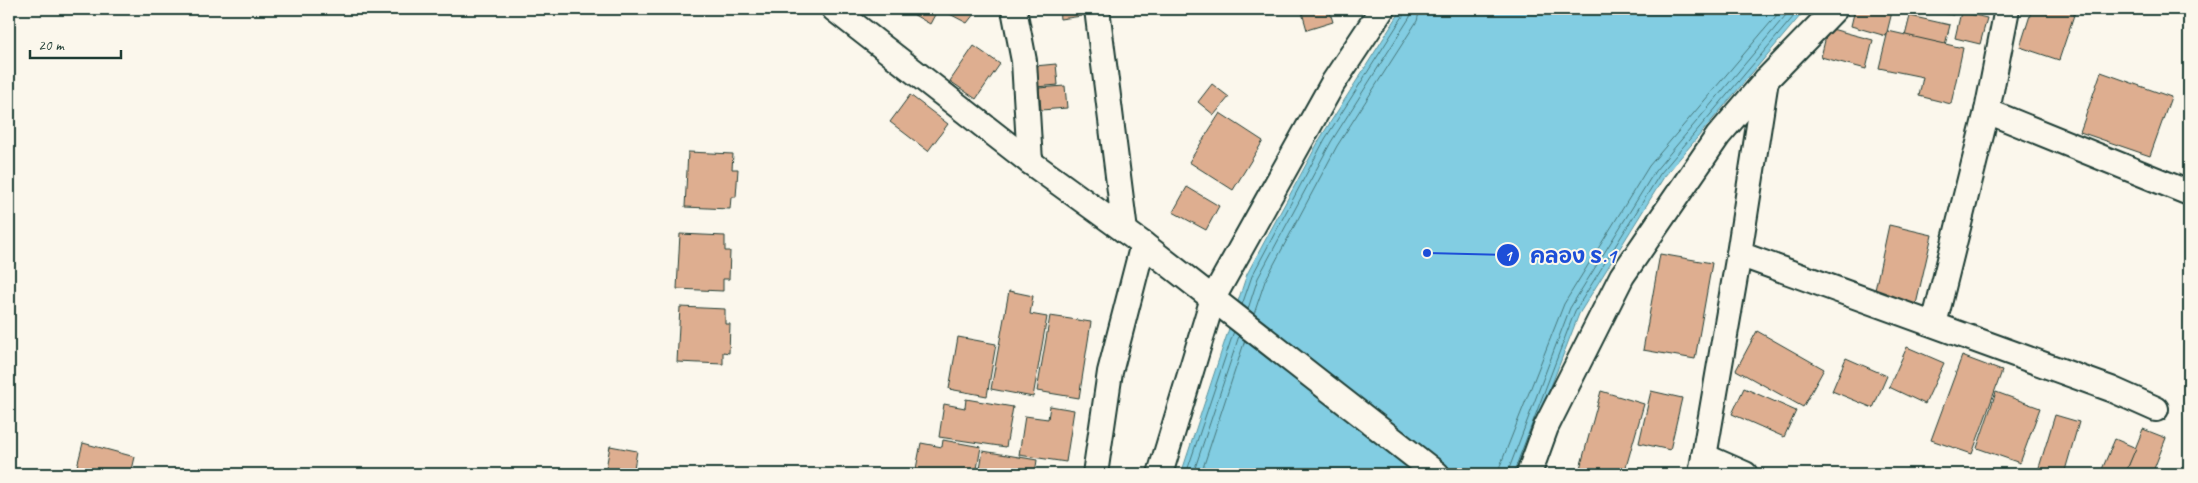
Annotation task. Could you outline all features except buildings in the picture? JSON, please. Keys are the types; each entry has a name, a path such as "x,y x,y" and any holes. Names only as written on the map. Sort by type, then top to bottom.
{"street":[{"path":"834,9 1030,162 1219,303 1437,474"},
{"path":"1014,9 1024,61 1030,162"},
{"path":"1095,474 1110,372 1134,238 1097,9"},
{"path":"1160,474 1219,303 1333,83 1382,9"},
{"path":"1529,474 1546,427 1622,276 1718,136 1766,80 1835,9"},
{"path":"1934,324 1987,111 2007,9"},
{"path":"1745,474 1702,465 1739,254 1766,80"},
{"path":"1987,111 2189,193"},
{"path":"1739,254 2111,389 2156,409"}],"water":[{"path":"1402,9 1806,9 1664,177 1579,314 1517,474 1181,474 1247,274 1321,137"}],"place":[{"name":"คลอง ร.1","path":"1427,253"}]}
